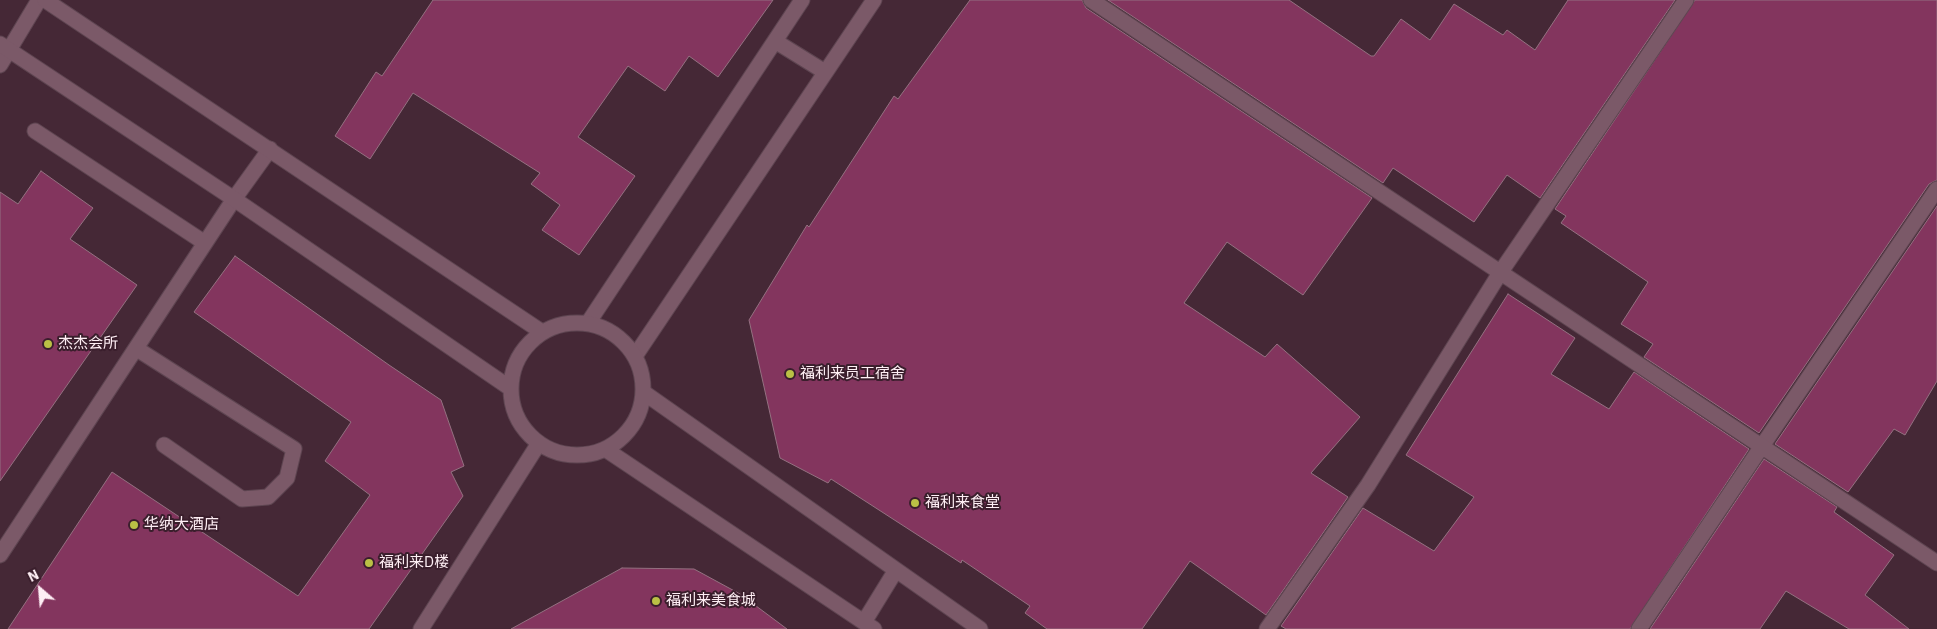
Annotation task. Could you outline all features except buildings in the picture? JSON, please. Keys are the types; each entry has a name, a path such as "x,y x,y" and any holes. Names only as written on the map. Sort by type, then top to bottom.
{"street":[{"path":"0,65 5,47 39,0"},
{"path":"45,0 270,148 542,332"},
{"path":"588,323 802,0"},
{"path":"635,356 874,0"},
{"path":"1091,0 1937,563"},
{"path":"1267,629 1368,485 1500,273 1686,0"},
{"path":"775,41 825,72"},
{"path":"5,47 234,199 510,388"},
{"path":"35,131 205,243"},
{"path":"0,555 234,199 270,148"},
{"path":"1640,629 1937,189"},
{"path":"588,323 610,331 627,345 641,369 643,392 638,414 626,434 605,448 583,454 560,453 539,443 525,431 514,411 510,388 515,366 526,345 542,332 564,324 588,323"},
{"path":"136,349 294,449 287,478 268,497 242,499 164,445"},
{"path":"643,392 980,629"},
{"path":"421,629 539,443"},
{"path":"605,448 869,626 896,570"}],"place":[{"name":"杰杰会所","path":"48,344"},
{"name":"福利来员工宿舍","path":"790,374"},
{"name":"福利来食堂","path":"915,503"},
{"name":"华纳大酒店","path":"134,525"},
{"name":"福利来D楼","path":"369,563"},
{"name":"福利来美食城","path":"656,601"}]}
